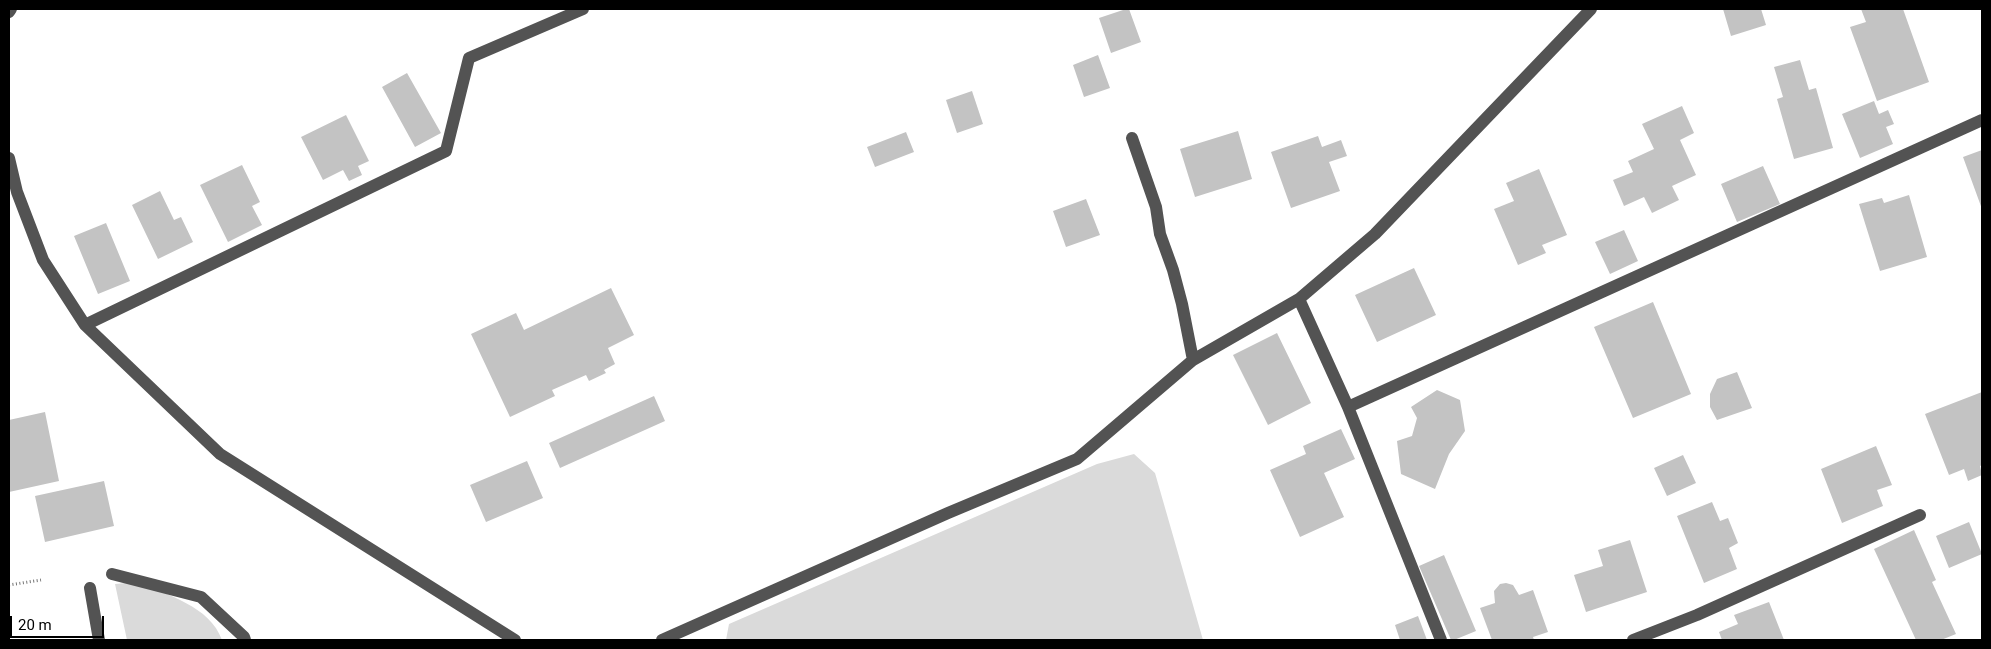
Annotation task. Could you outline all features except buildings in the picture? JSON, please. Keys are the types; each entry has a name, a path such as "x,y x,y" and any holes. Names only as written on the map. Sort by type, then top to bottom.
{"street":[{"path":"85,325 446,151 470,58 583,9"},
{"path":"662,640 948,513 1077,459 1193,360 1299,299 1375,234 1591,9"},
{"path":"1348,407 1982,120"},
{"path":"1132,138 1156,207 1160,234 1182,304 1193,360"},
{"path":"9,158 17,192 43,260 85,325 220,454 515,640"},
{"path":"1299,299 1348,407 1441,640"},
{"path":"1633,640 1697,616 1920,515"},
{"path":"112,574 201,597 245,640"},
{"path":"90,588 99,640"}],"path":[{"path":"9,585 41,580"}],"shaded area":[{"path":"1134,454 1155,473 1203,640 726,640 729,624 1097,464"},
{"path":"137,582 174,597 198,610 216,628 222,640 127,640 115,584"}]}
